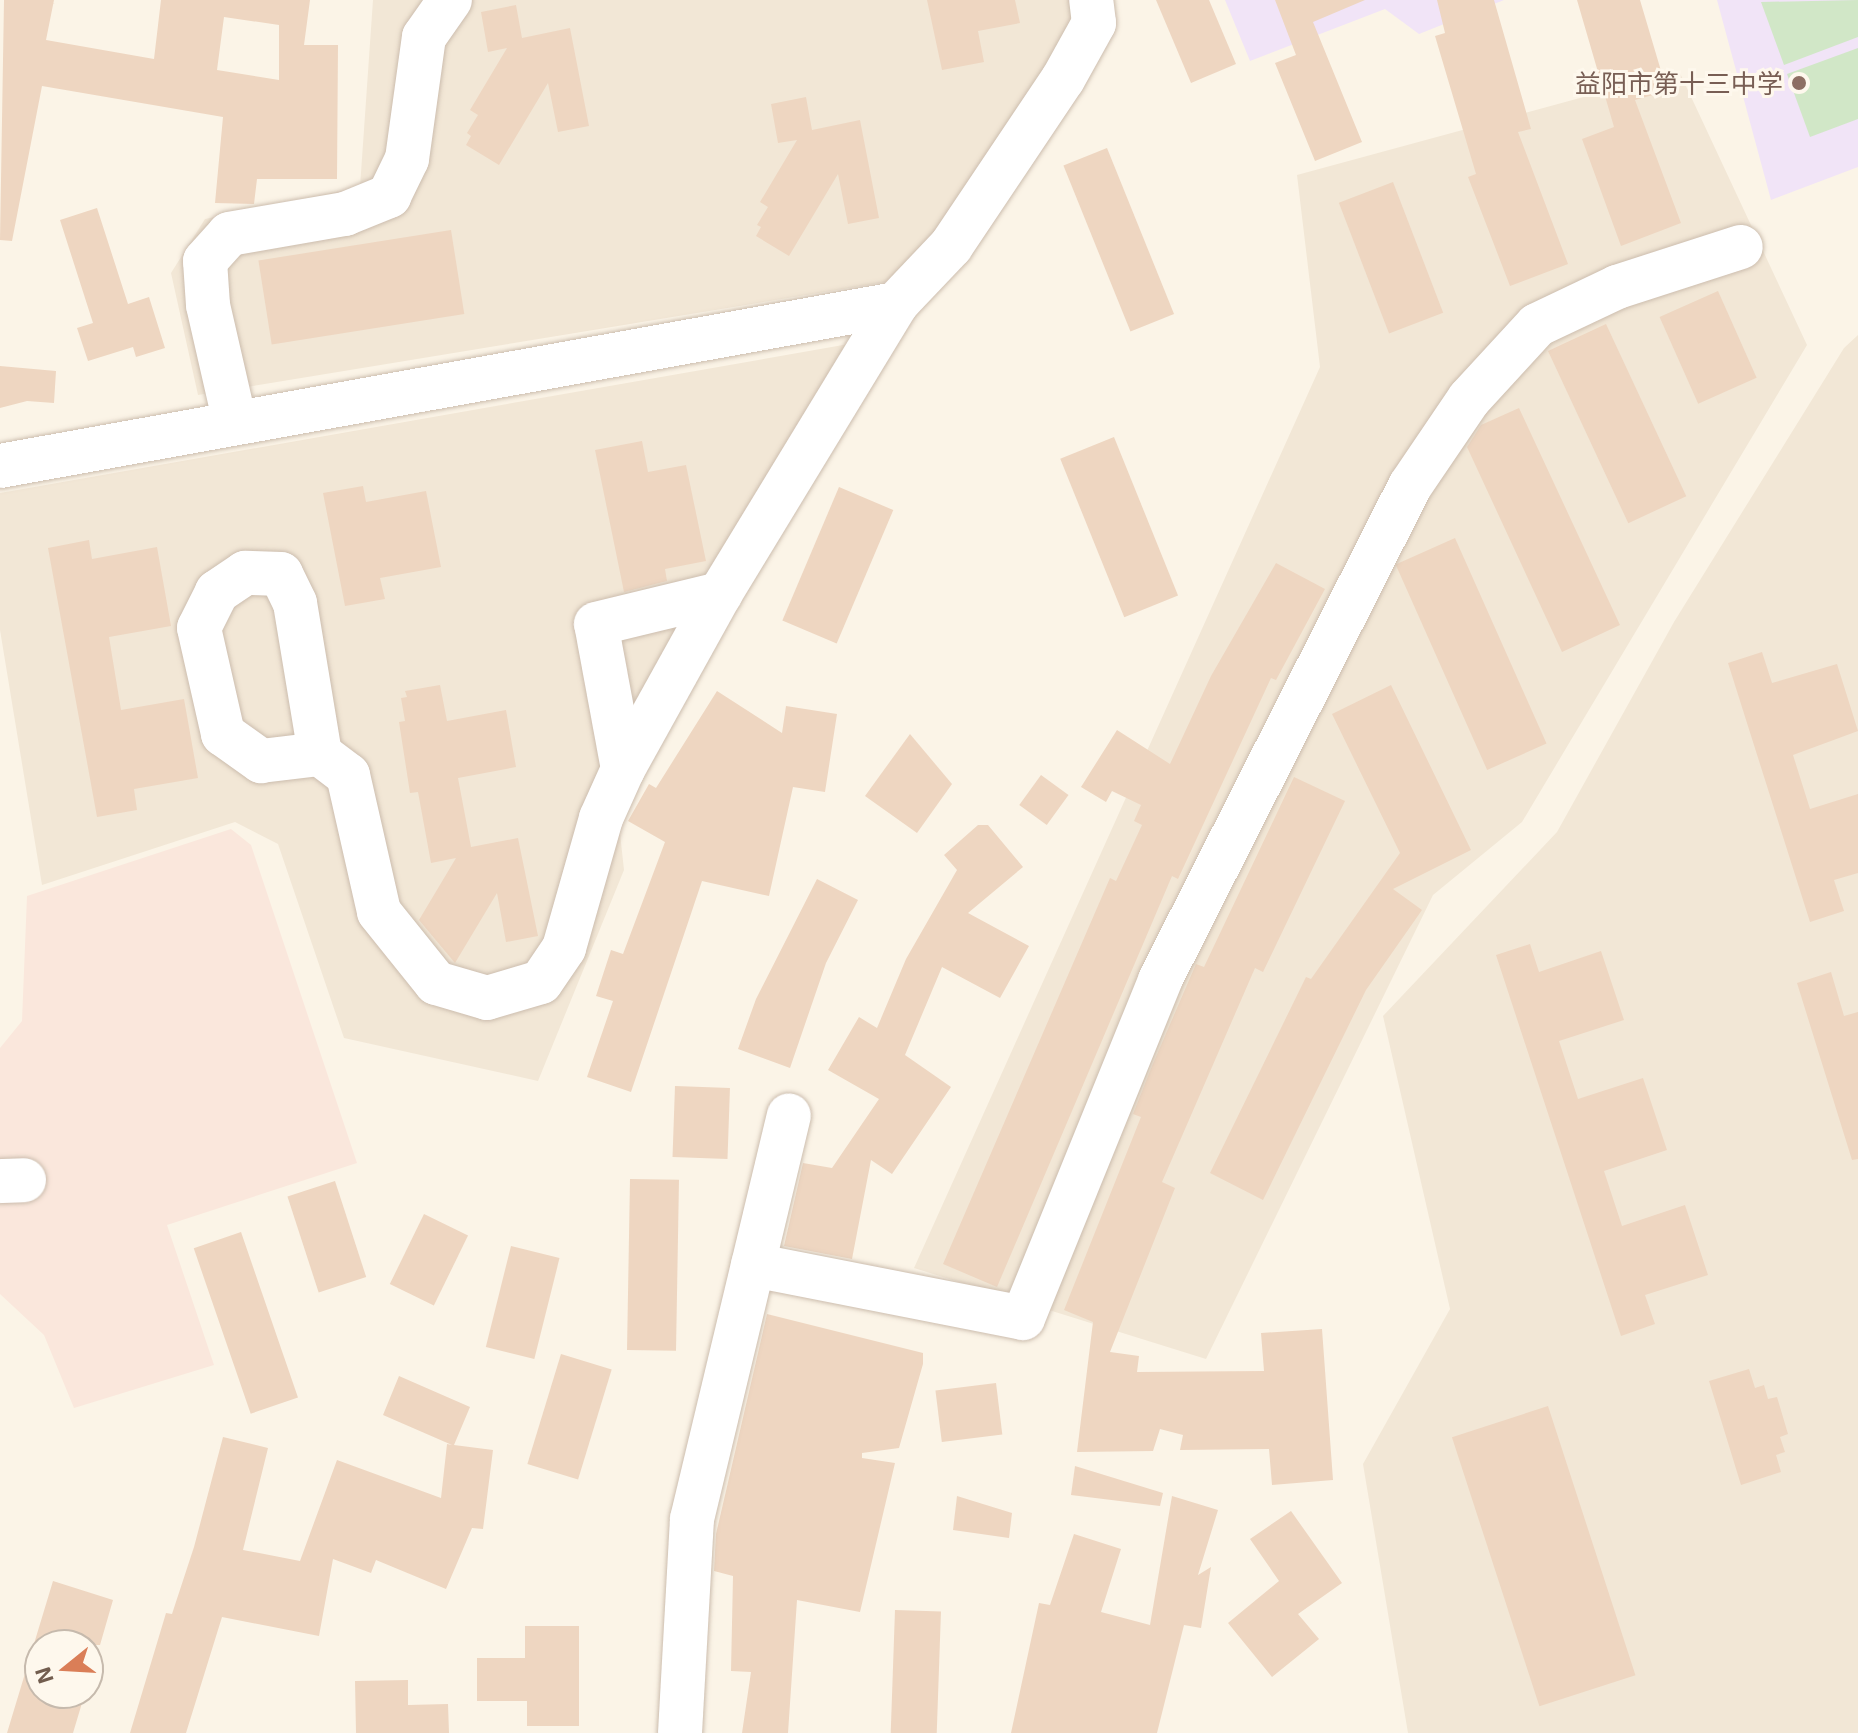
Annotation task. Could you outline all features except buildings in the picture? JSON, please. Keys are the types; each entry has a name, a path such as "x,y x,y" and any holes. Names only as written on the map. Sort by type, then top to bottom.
{"street":[{"path":"235,423 208,305 205,261 229,234 345,214 389,196 407,159 424,37 450,0"},
{"path":"320,754 348,775 379,912 436,983 487,998 541,982 564,948 601,818 623,769 720,594 896,304 951,246 1063,79 1094,23 1091,0"},
{"path":"753,1265 1023,1318 1160,980 1410,486 1435,448 1469,399 1537,325 1617,287 1741,247"},
{"path":"0,466 896,304"},
{"path":"623,769 596,624 720,594"},
{"path":"680,1733 692,1519 789,1116"}],"shaded area":[{"path":"373,0 1110,0 952,271 198,395 171,273 205,219 360,187"},
{"path":"1225,0 1504,0 1419,34 1385,9 1250,61"},
{"name":"益阳市第十三中学","path":"1717,0 1858,0 1858,167 1771,200"},
{"path":"1679,71 1807,345 1522,822 1433,895 1206,1359 914,1268 1320,367 1297,175"},
{"path":"900,335 617,806 624,870 538,1081 344,1038 278,844 235,822 42,885 0,630 0,493"},
{"path":"1858,335 1858,1733 1408,1733 1363,1464 1450,1309 1383,1016 1557,832 1674,622 1844,348"},
{"path":"231,829 251,845 357,1163 167,1225 214,1365 74,1408 44,1335 0,1294 0,1048 22,1021 27,896"}],"green space":[{"path":"1858,0 1858,37 1784,65 1761,2"},
{"path":"1858,48 1858,119 1810,137 1787,74"}],"place":[{"name":"益阳市第十三中学","path":"1799,83"}]}
